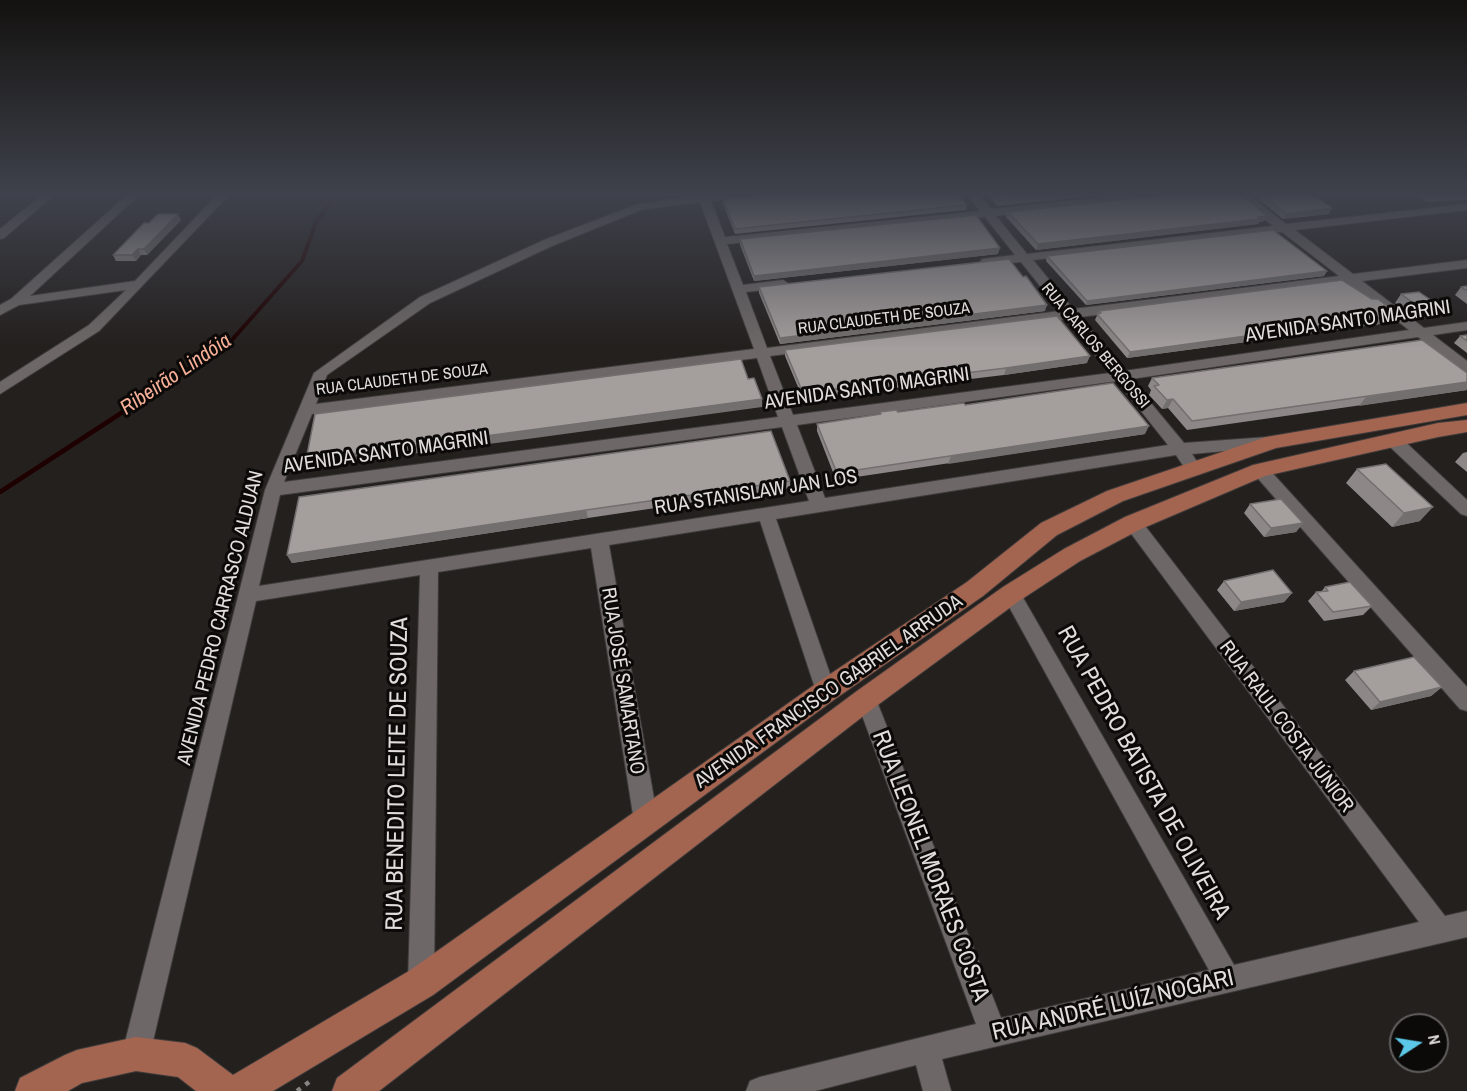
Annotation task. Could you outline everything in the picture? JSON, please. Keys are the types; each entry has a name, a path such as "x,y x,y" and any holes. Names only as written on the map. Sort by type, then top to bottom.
{"main road":[{"name":"AVENIDA FRANCISCO GABRIEL ARRUDA","path":"240,1091 421,983 826,691 975,589 1049,529 1187,459 1467,409"},
{"name":"AVENIDA FRANCISCO GABRIEL ARRUDA","path":"350,1091 866,699 1011,594 1072,555 1133,523 1260,470 1467,426"},
{"path":"33,1091 76,1067 136,1054 185,1060 225,1091"}],"street":[{"path":"0,311 15,302 77,246"},
{"path":"0,389 94,328 175,246"},
{"name":"AVENIDA PEDRO CARRASCO ALDUAN","path":"136,1054 273,490 321,373 425,300 542,246"},
{"path":"722,246 819,506"},
{"name":"RUA CARLOS BERGOSSI","path":"1013,246 1187,459"},
{"path":"974,263 1128,246"},
{"path":"1308,246 1467,368"},
{"name":"RUA CLAUDETH DE SOUZA","path":"306,410 1467,264"},
{"path":"738,289 797,283"},
{"path":"0,304 139,284"},
{"name":"AVENIDA SANTO MAGRINI","path":"273,490 1120,376 1467,326"},
{"path":"1393,440 1467,510"},
{"name":"RUA STANISLAW JAN LOS","path":"248,595 819,506 1187,459"},
{"path":"1260,470 1467,702"},
{"path":"766,514 826,691"},
{"name":"RUA RAUL COSTA JÚNIOR","path":"1133,523 1440,930"},
{"name":"RUA JOSÉ SAMARTANO","path":"599,540 646,822"},
{"name":"RUA BENEDITO LEITE DE SOUZA","path":"421,983 429,567"},
{"name":"RUA PEDRO BATISTA DE OLIVEIRA","path":"1011,594 1228,979"},
{"name":"RUA LEONEL MORAES COSTA","path":"866,699 993,1033"},
{"name":"RUA ANDRÉ LUÍZ NOGARI","path":"760,1091 925,1049 1467,924"},
{"path":"925,1049 938,1091"}],"building":[{"path":"122,246 147,246 144,249 138,249 132,255 113,255"},
{"path":"743,246 998,246 1000,248 754,276"},
{"path":"1135,246 1294,246 1327,271 1087,301 1047,256"},
{"path":"1009,259 1023,277 1026,276 1047,305 780,338 759,287"},
{"path":"1342,280 1372,299 1378,299 1399,315 1130,352 1097,314 1101,313 1099,311"},
{"path":"1419,292 1441,307 1423,310 1401,294"},
{"path":"1057,316 1090,356 803,393 785,350"},
{"path":"1422,340 1467,373 1467,382 1192,421 1173,399 1167,400 1154,386 1159,385 1152,378"},
{"path":"741,359 748,379 754,378 762,399 306,460 315,414"},
{"path":"1113,383 1149,426 837,473 817,424 881,414 880,412 896,410 898,412 964,403 965,405"},
{"path":"771,431 790,481 287,555 299,497"},
{"path":"1386,464 1433,507 1404,513 1357,469"},
{"path":"1281,499 1303,523 1271,528 1250,504"},
{"path":"1273,570 1292,593 1241,602 1224,581"},
{"path":"1350,582 1372,606 1333,612 1316,592 1328,591 1325,587"},
{"path":"1414,657 1442,687 1380,702 1354,671"}],"waterway":[{"name":"Ribeirão Lindóia","path":"219,349 231,341 302,261 308,246"},
{"name":"Ribeirão Lindóia","path":"0,492 221,348"}]}
